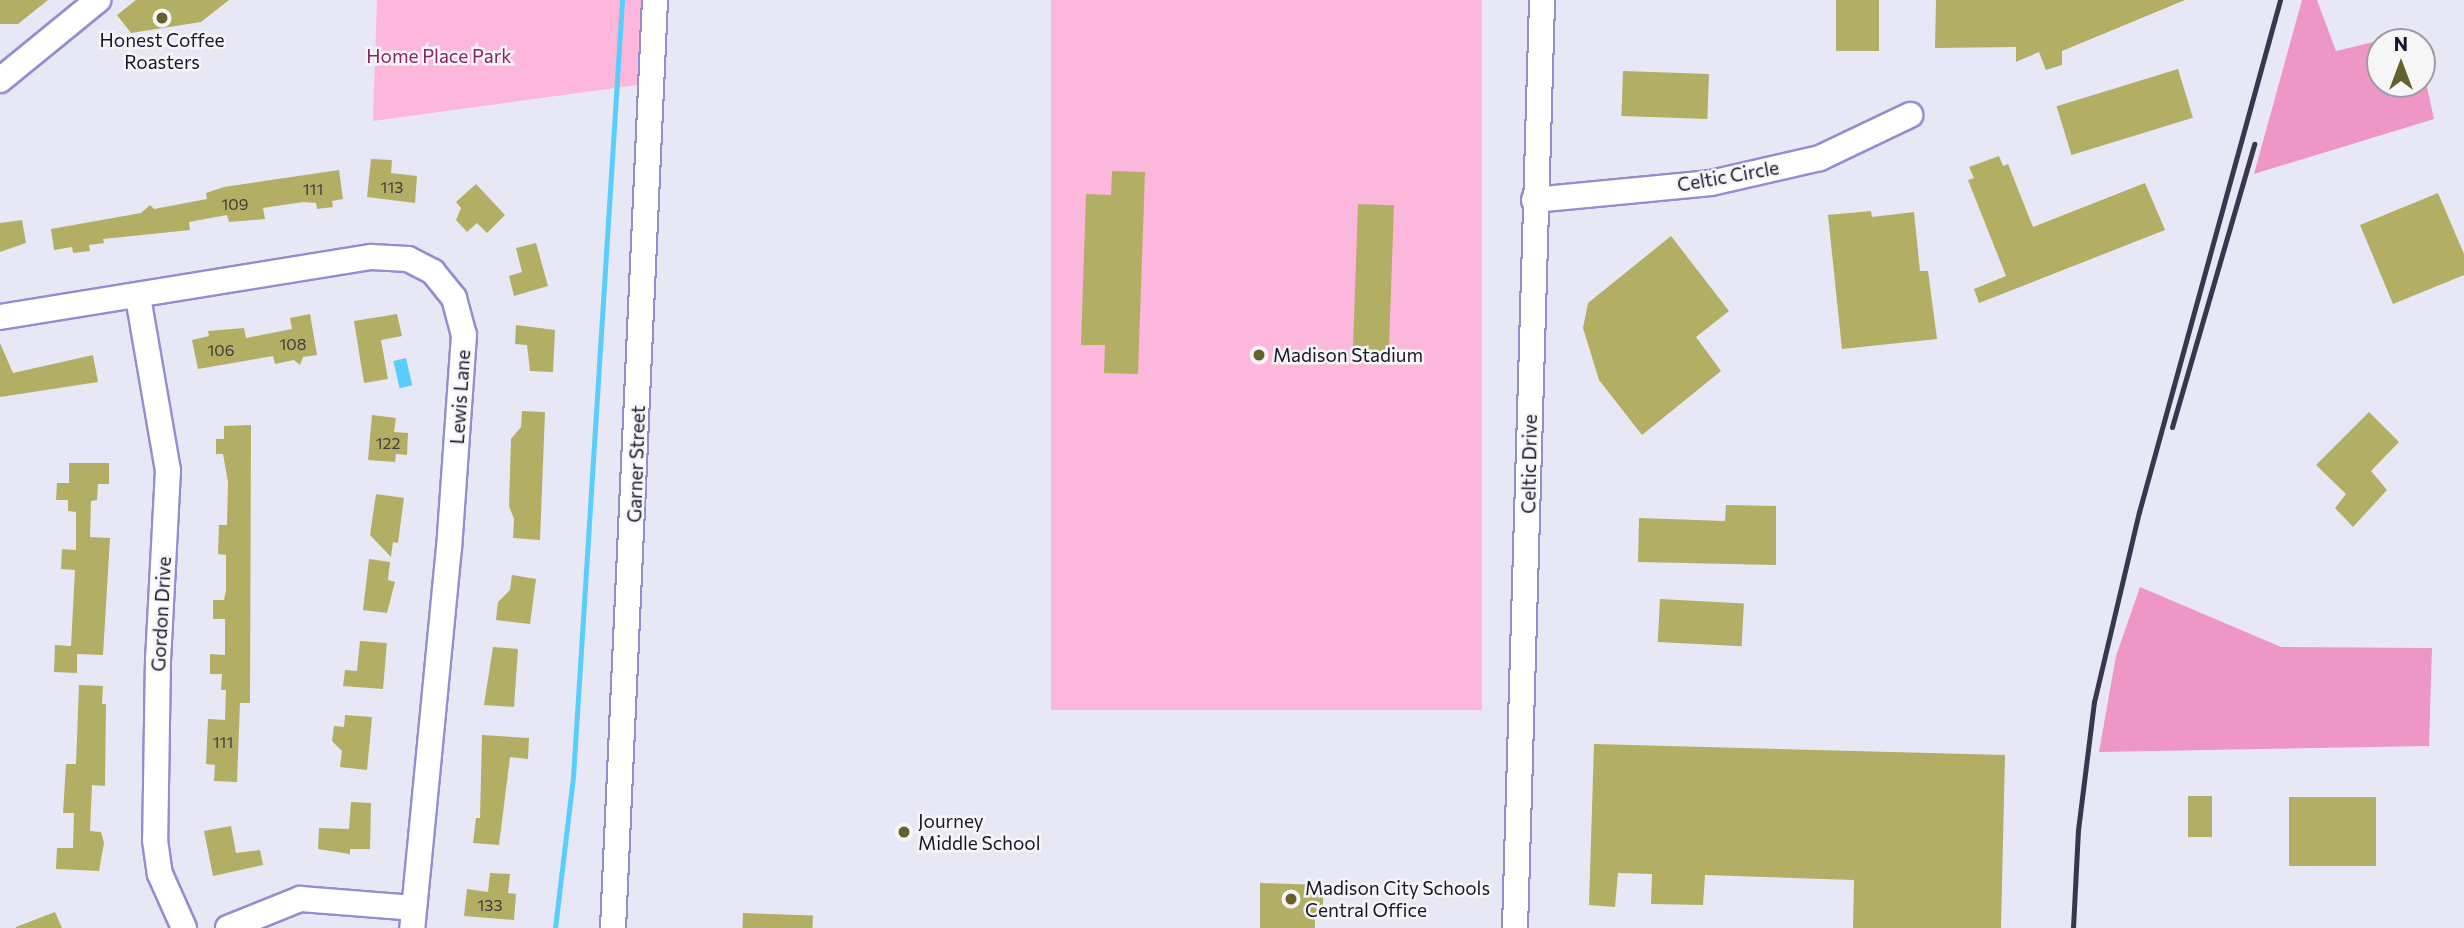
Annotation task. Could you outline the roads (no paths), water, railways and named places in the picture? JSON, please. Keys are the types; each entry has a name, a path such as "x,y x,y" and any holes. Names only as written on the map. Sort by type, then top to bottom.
{"street":[{"path":"0,80 98,0"},
{"name":"Garner Street","path":"613,928 655,0"},
{"name":"Celtic Drive","path":"1515,928 1534,200 1542,0"},
{"name":"Celtic Circle","path":"1534,200 1711,183 1820,158 1910,115"},
{"name":"Lewis Lane","path":"0,317 138,297 371,257 408,259 433,272 454,298 464,335 450,547 413,918"},
{"name":"Gordon Drive","path":"138,297 168,470 155,840 160,873 184,928"},
{"path":"228,928 300,899 413,918"}],"water":[{"path":"406,358 412,385 400,388 393,361"}],"waterway":[{"path":"555,928 573,777 622,0"}],"railway":[{"path":"2073,928 2078,830 2094,702 2139,512 2280,0"},
{"path":"2172,427 2254,144"}],"place":[{"name":"Honest Coffee Roasters","path":"162,18"},
{"name":"Madison Stadium","path":"1259,355"},
{"name":"Journey Middle School","path":"904,832"},
{"name":"Madison City Schools Central Office","path":"1291,899"}],"park label":[{"name":"Home Place Park","path":"439,56"}]}
